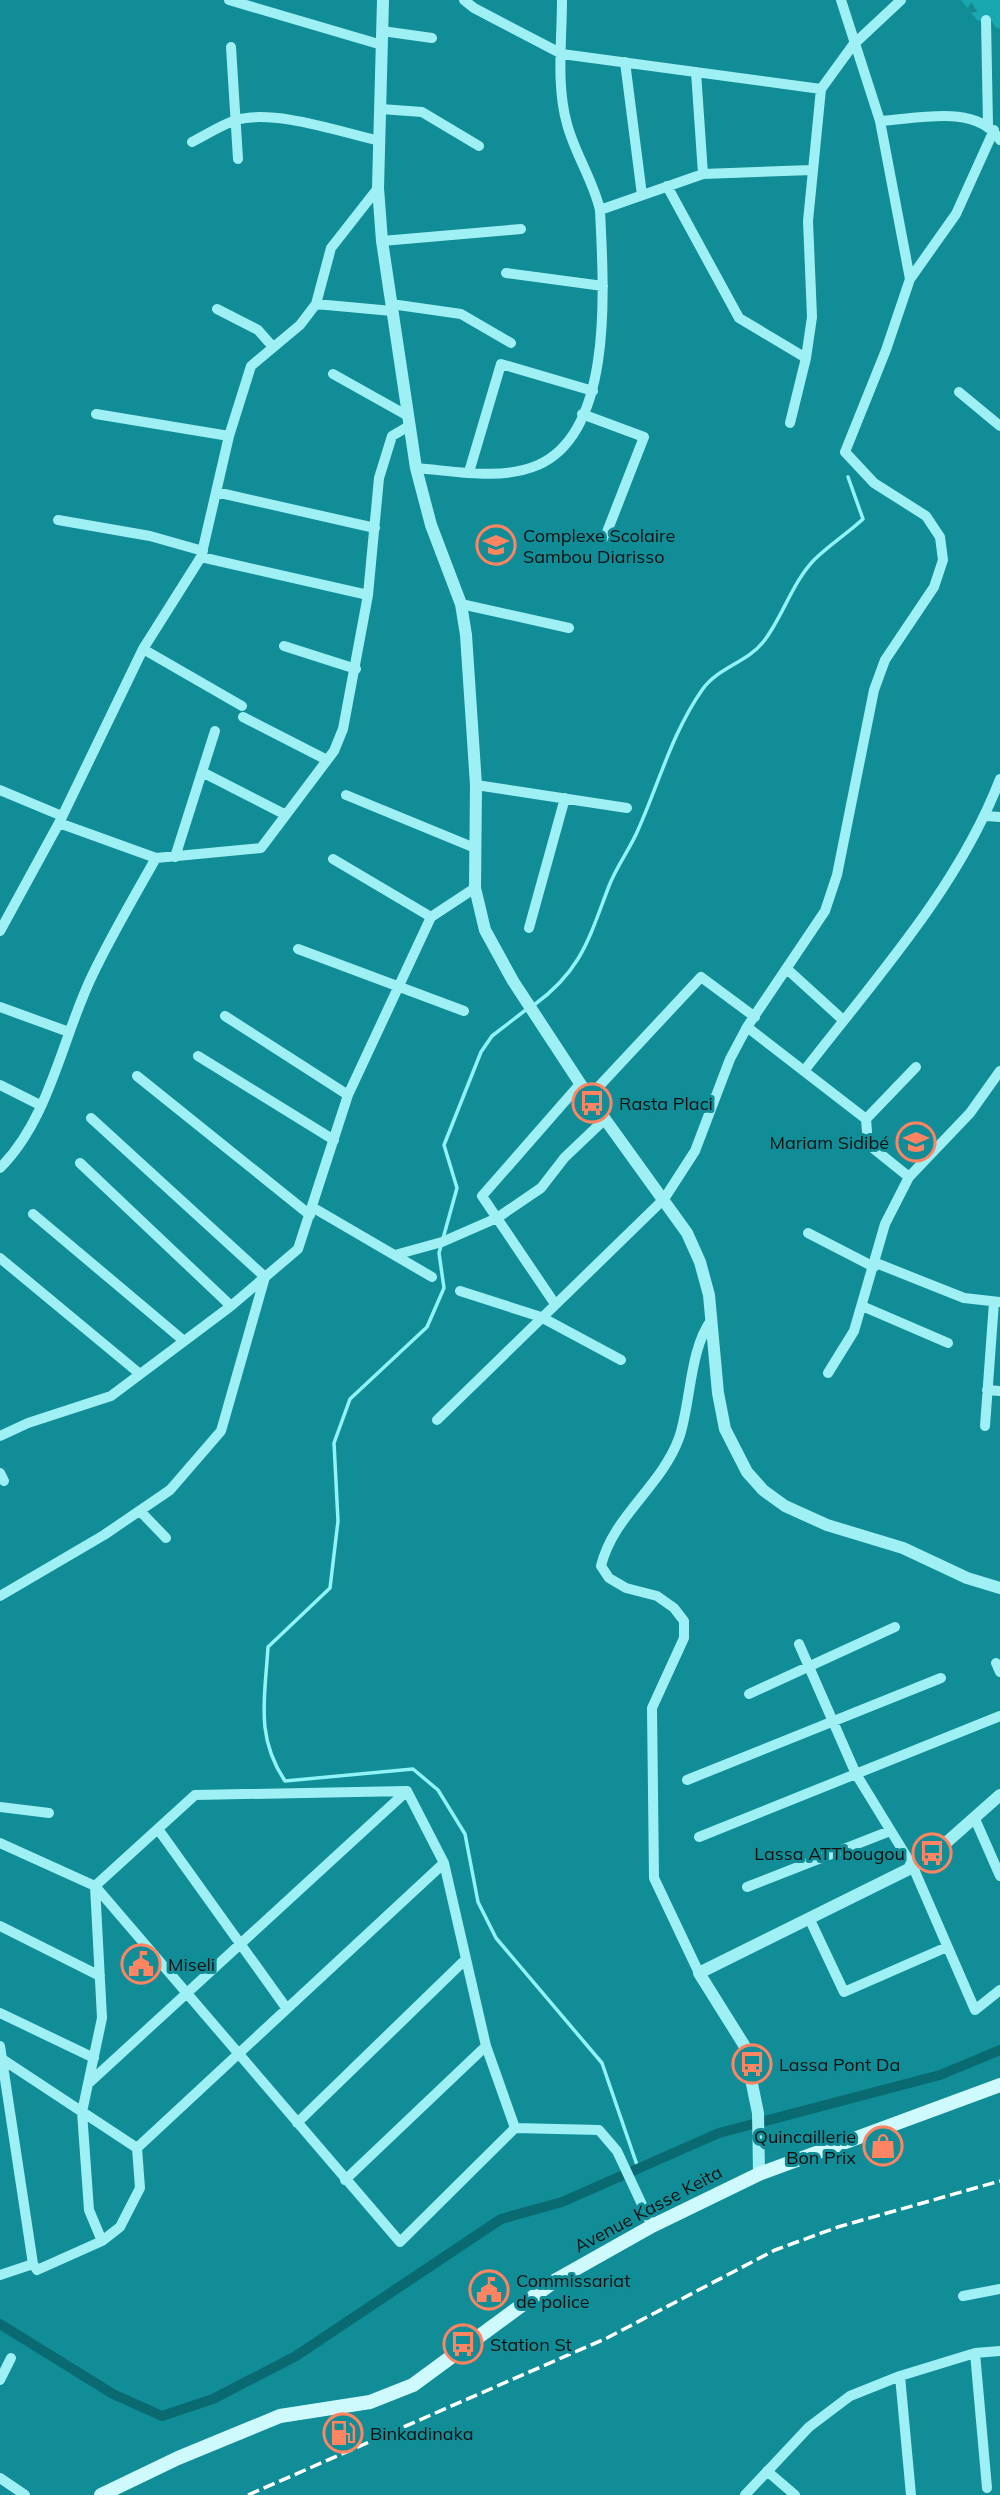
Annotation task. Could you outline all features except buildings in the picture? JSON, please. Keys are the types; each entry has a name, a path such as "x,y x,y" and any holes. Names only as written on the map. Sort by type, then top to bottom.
{"main road":[{"name":"Avenue Kasse Keita","path":"102,2495 280,2416 370,2402 413,2385 556,2280 652,2226 759,2174 1000,2085"}],"street":[{"path":"229,0 382,38 432,38"},
{"path":"383,0 379,188 382,241 416,468 431,525 461,604 476,785 475,888 485,930 513,981 580,1084 687,1233 700,1262 712,1319 718,1392 725,1429 734,1452 763,1490 785,1506 827,1525 904,1548 967,1578 1000,1588"},
{"path":"464,0 474,8 562,54 821,89"},
{"path":"416,468 501,474 539,465 570,442 593,391 604,319 600,210 595,188 567,125 562,93 562,0"},
{"path":"841,0 853,45 880,121 910,279"},
{"path":"790,423 806,358 812,317 808,221 821,89 853,45 901,0"},
{"path":"437,1420 664,1199 695,1151 730,1059 747,1027 825,911 838,875 874,690 885,660 934,586 943,559 940,537 926,516 874,482 845,452 886,350 910,279 956,214 991,128 986,20"},
{"path":"231,47 238,159"},
{"path":"625,62 642,195"},
{"path":"696,72 704,174"},
{"path":"381,109 422,112 479,146"},
{"path":"880,121 961,116 991,128 1000,140"},
{"path":"192,142 236,120 275,118 380,141"},
{"path":"600,210 704,174 813,170"},
{"path":"667,187 738,318 806,358"},
{"path":"0,931 60,820 143,649 202,554 229,436 251,366 300,325 316,304 331,248 379,188"},
{"path":"382,241 521,229"},
{"path":"506,273 603,286"},
{"path":"316,304 461,314 511,343"},
{"path":"217,309 258,330 273,347"},
{"path":"469,472 501,364 593,391"},
{"path":"334,374 409,421"},
{"path":"959,392 1000,426"},
{"path":"96,414 229,436"},
{"path":"582,414 644,437 606,537"},
{"path":"0,790 60,820 156,858 261,848 327,761 343,729 368,595 379,478 392,436 409,421"},
{"path":"216,492 375,527"},
{"path":"58,520 150,536 202,554 368,595"},
{"path":"461,604 569,628"},
{"path":"284,646 356,669"},
{"path":"143,649 327,761"},
{"path":"175,857 215,731"},
{"path":"202,772 286,815"},
{"path":"804,1071 921,921 986,816 1000,779"},
{"path":"476,785 627,808"},
{"path":"346,795 475,848"},
{"path":"529,928 565,798"},
{"path":"986,816 1000,817"},
{"path":"0,1168 14,1154 40,1105 91,977 156,858"},
{"path":"333,859 431,917"},
{"path":"0,1436 28,1423 111,1396 231,1306 298,1249 348,1095 431,917 475,888"},
{"path":"0,902 13,908"},
{"path":"298,949 464,1011"},
{"path":"787,969 843,1020"},
{"path":"589,1097 701,977 755,1017"},
{"path":"0,1007 69,1032"},
{"path":"225,1016 348,1095"},
{"path":"747,1027 866,1119 868,1144 909,1177"},
{"path":"198,1056 334,1140"},
{"path":"866,1119 916,1068"},
{"path":"828,1373 854,1331 885,1224 909,1177 970,1113 1000,1071"},
{"path":"137,1076 311,1211 395,1255 432,1278"},
{"path":"555,1304 482,1196 580,1084"},
{"path":"0,1086 40,1105"},
{"path":"91,1118 264,1278"},
{"path":"395,1255 442,1242 497,1218 541,1188 565,1157 606,1119"},
{"path":"80,1163 231,1306"},
{"path":"33,1214 184,1341"},
{"path":"808,1233 875,1265 964,1298 997,1302 985,1426"},
{"path":"0,1258 139,1374"},
{"path":"0,1596 170,1490 221,1431 264,1278"},
{"path":"460,1291 541,1318 621,1360"},
{"path":"862,1306 948,1343"},
{"path":"712,1319 707,1325 694,1369 675,1447 659,1478 605,1546 601,1566 609,1578 626,1588 657,1596 674,1608 684,1621 684,1638 652,1708 654,1878 699,1973 744,2045 758,2113 759,2174"},
{"path":"987,1390 1000,1391"},
{"path":"140,1511 166,1538"},
{"path":"749,1694 895,1627"},
{"path":"799,1644 856,1774 913,1867 975,2010 1000,1990"},
{"path":"687,1780 942,1678"},
{"path":"699,1837 1000,1716"},
{"path":"95,1886 195,1795 407,1791"},
{"path":"407,1791 444,1863 486,2046 515,2128"},
{"path":"89,2083 407,1791"},
{"path":"699,1973 913,1867 975,1819 1000,1795"},
{"path":"0,1807 48,1813"},
{"path":"975,1819 1000,1876"},
{"path":"158,1829 287,2009"},
{"path":"747,1886 890,1831"},
{"path":"0,1843 95,1886 400,2242 515,2128 599,2130 617,2151 632,2178 652,2226"},
{"path":"137,2148 444,1863"},
{"path":"95,1886 102,2018 82,2112 89,2210 102,2241"},
{"path":"810,1920 844,1992 947,1947"},
{"path":"0,1926 100,1976"},
{"path":"297,2123 466,1959"},
{"path":"0,2013 94,2058"},
{"path":"0,2046 33,2264 37,2270 102,2241 120,2227 140,2188 137,2148"},
{"path":"345,2180 486,2046"},
{"path":"2,2059 137,2148"},
{"path":"0,2275 33,2264"},
{"path":"963,2296 1000,2289"},
{"path":"745,2495 809,2427 850,2396 900,2376 975,2353 1000,2351"},
{"path":"975,2353 986,2488"},
{"path":"0,2380 11,2358"},
{"path":"900,2376 911,2495"},
{"path":"767,2471 795,2495"},
{"path":"0,2478 25,2495"}],"green space":[{"path":"961,0 1000,0 1000,29 977,20"}],"waterway":[{"path":"534,1005 563,979 582,952 612,879 638,830 691,706 709,682 749,655 764,641 806,569 863,519 848,477"},
{"path":"527,1009 492,1036 481,1052 444,1145 457,1188 439,1253 444,1288 427,1327 350,1399 334,1443 338,1521 330,1588 268,1647 264,1716 269,1748 285,1781 413,1769 438,1790 465,1834 478,1902 496,1938 602,2063 638,2168"},
{"path":"0,2324 113,2394 162,2416 213,2399 296,2356 501,2219 562,2202 719,2133 940,2075 1000,2050"}],"railway":[{"path":"248,2495 607,2338 775,2250 838,2227 1000,2181"}],"place":[{"name":"Complexe Scolaire Sambou Diarisso","path":"496,545"},
{"name":"Rasta Placi","path":"592,1103"},
{"name":"Mariam Sidibé","path":"916,1142"},
{"name":"Lassa ATTbougou","path":"932,1853"},
{"name":"Miseli","path":"141,1964"},
{"name":"Lassa Pont Da","path":"752,2064"},
{"name":"Quincaillerie Bon Prix","path":"883,2146"},
{"name":"Commissariat de police","path":"489,2290"},
{"name":"Station St","path":"463,2344"},
{"name":"Binkadinaka","path":"343,2433"}]}
